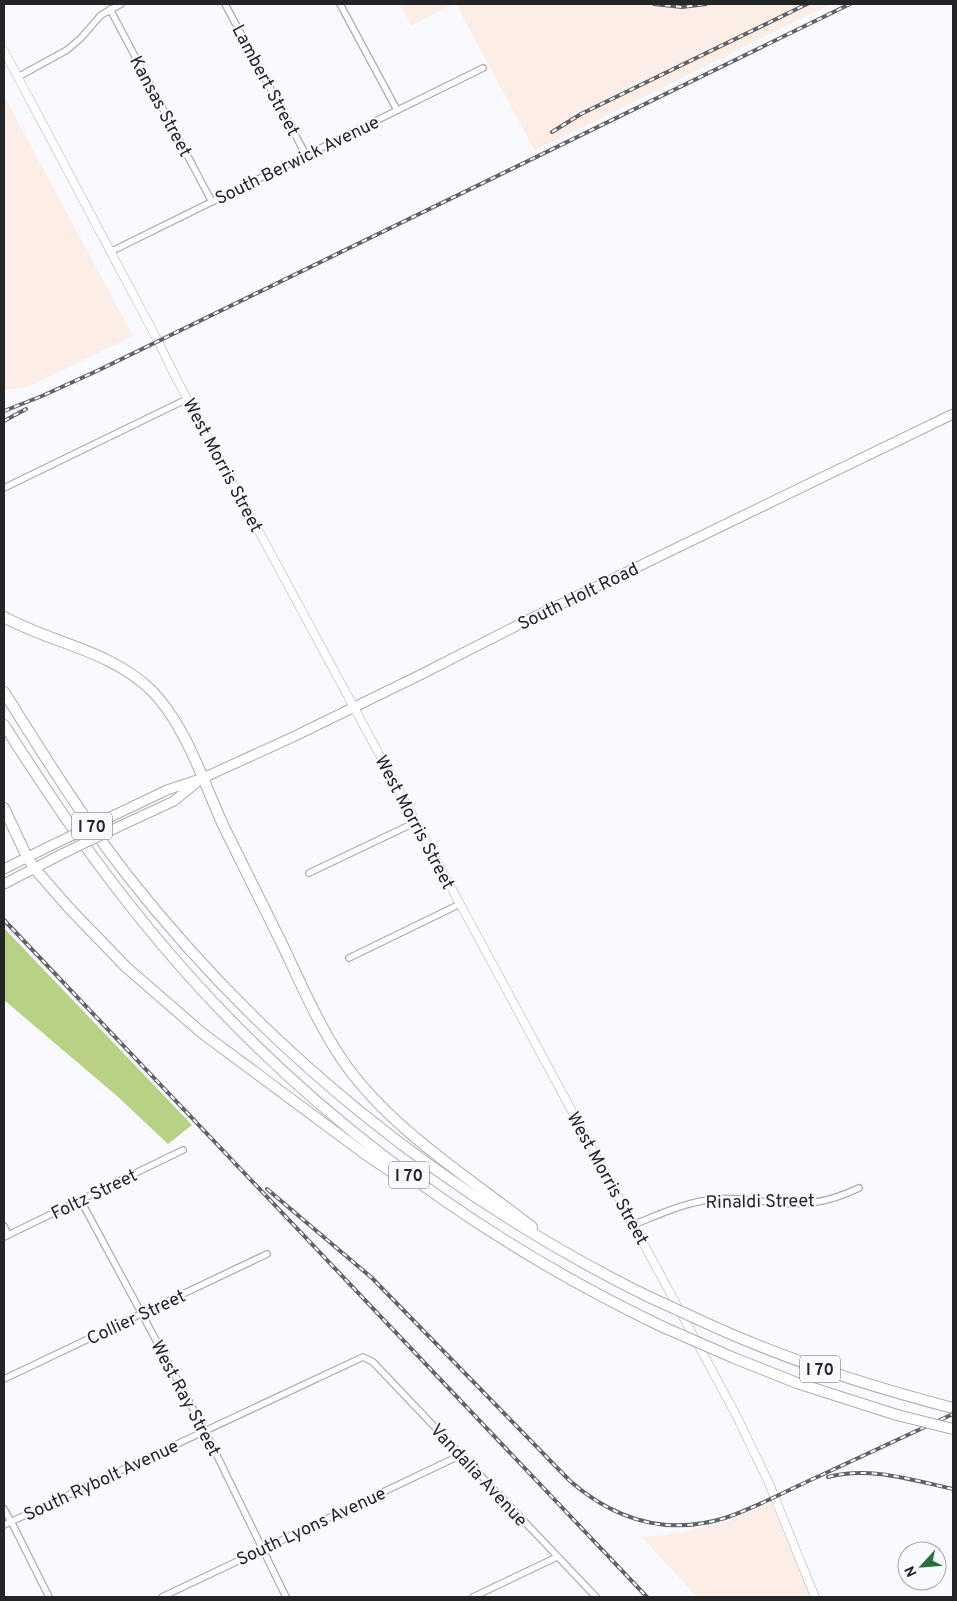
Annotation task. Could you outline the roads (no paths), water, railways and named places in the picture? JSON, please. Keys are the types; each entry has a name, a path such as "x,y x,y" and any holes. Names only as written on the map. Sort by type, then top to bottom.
{"highway":[{"path":"4,617 109,661 139,680 155,695 174,720 320,1022 334,1048 351,1073 372,1098 398,1123 567,1254"},
{"name":"I 70","path":"4,692 65,788 127,874 179,938 247,1010 308,1067 386,1132 482,1201 567,1254 647,1296 717,1328 796,1360 846,1377 953,1408"},
{"name":"I 70","path":"4,725 52,799 101,868 150,931 224,1013 288,1076 331,1114 395,1165 456,1209 554,1271 605,1299 664,1327 734,1358 806,1386 897,1415 953,1429"},
{"path":"4,808 27,858 35,868 69,908 149,988 187,1021 365,1154 402,1179 456,1209"}],"main road":[{"name":"West Morris Street","path":"4,51 187,399 735,1413 759,1461 815,1597"},
{"name":"South Holt Road","path":"4,869 167,790 202,778 354,708 528,620 953,414"},
{"name":"South Holt Road","path":"7,882 174,801 202,778"}],"street":[{"path":"18,77 67,50 81,38 100,15 121,4"},
{"name":"Lambert Street","path":"225,4 306,155"},
{"path":"340,4 397,110"},
{"name":"Kansas Street","path":"110,9 212,202"},
{"name":"South Berwick Avenue","path":"110,252 483,68"},
{"path":"4,488 187,399"},
{"path":"309,873 416,822"},
{"path":"349,958 460,904"},
{"name":"Foltz Street","path":"6,1236 183,1150"},
{"name":"Rinaldi Street","path":"634,1225 681,1207 707,1200 737,1198 788,1203 816,1202 860,1188"},
{"name":"West Ray Street","path":"81,1201 205,1431 286,1597"},
{"path":"4,1226 6,1236"},
{"name":"Collier Street","path":"4,1379 267,1254"},
{"name":"South Rybolt Avenue","path":"4,1525 360,1358"},
{"name":"Vandalia Avenue","path":"360,1358 366,1358 373,1362 596,1597"},
{"name":"South Lyons Avenue","path":"162,1597 461,1456"},
{"path":"4,1509 48,1597"},
{"path":"473,1597 558,1557"}],"railway":[{"path":"654,4 682,7 706,4"},
{"path":"552,132 581,114 807,4"},
{"path":"4,411 99,370 850,4"},
{"path":"4,421 26,409"},
{"path":"4,920 647,1597"},
{"path":"267,1189 372,1278 570,1481 587,1495 623,1515 642,1521 682,1525 725,1518 953,1414"},
{"path":"828,1477 859,1473 875,1474 907,1478 953,1489"}]}
